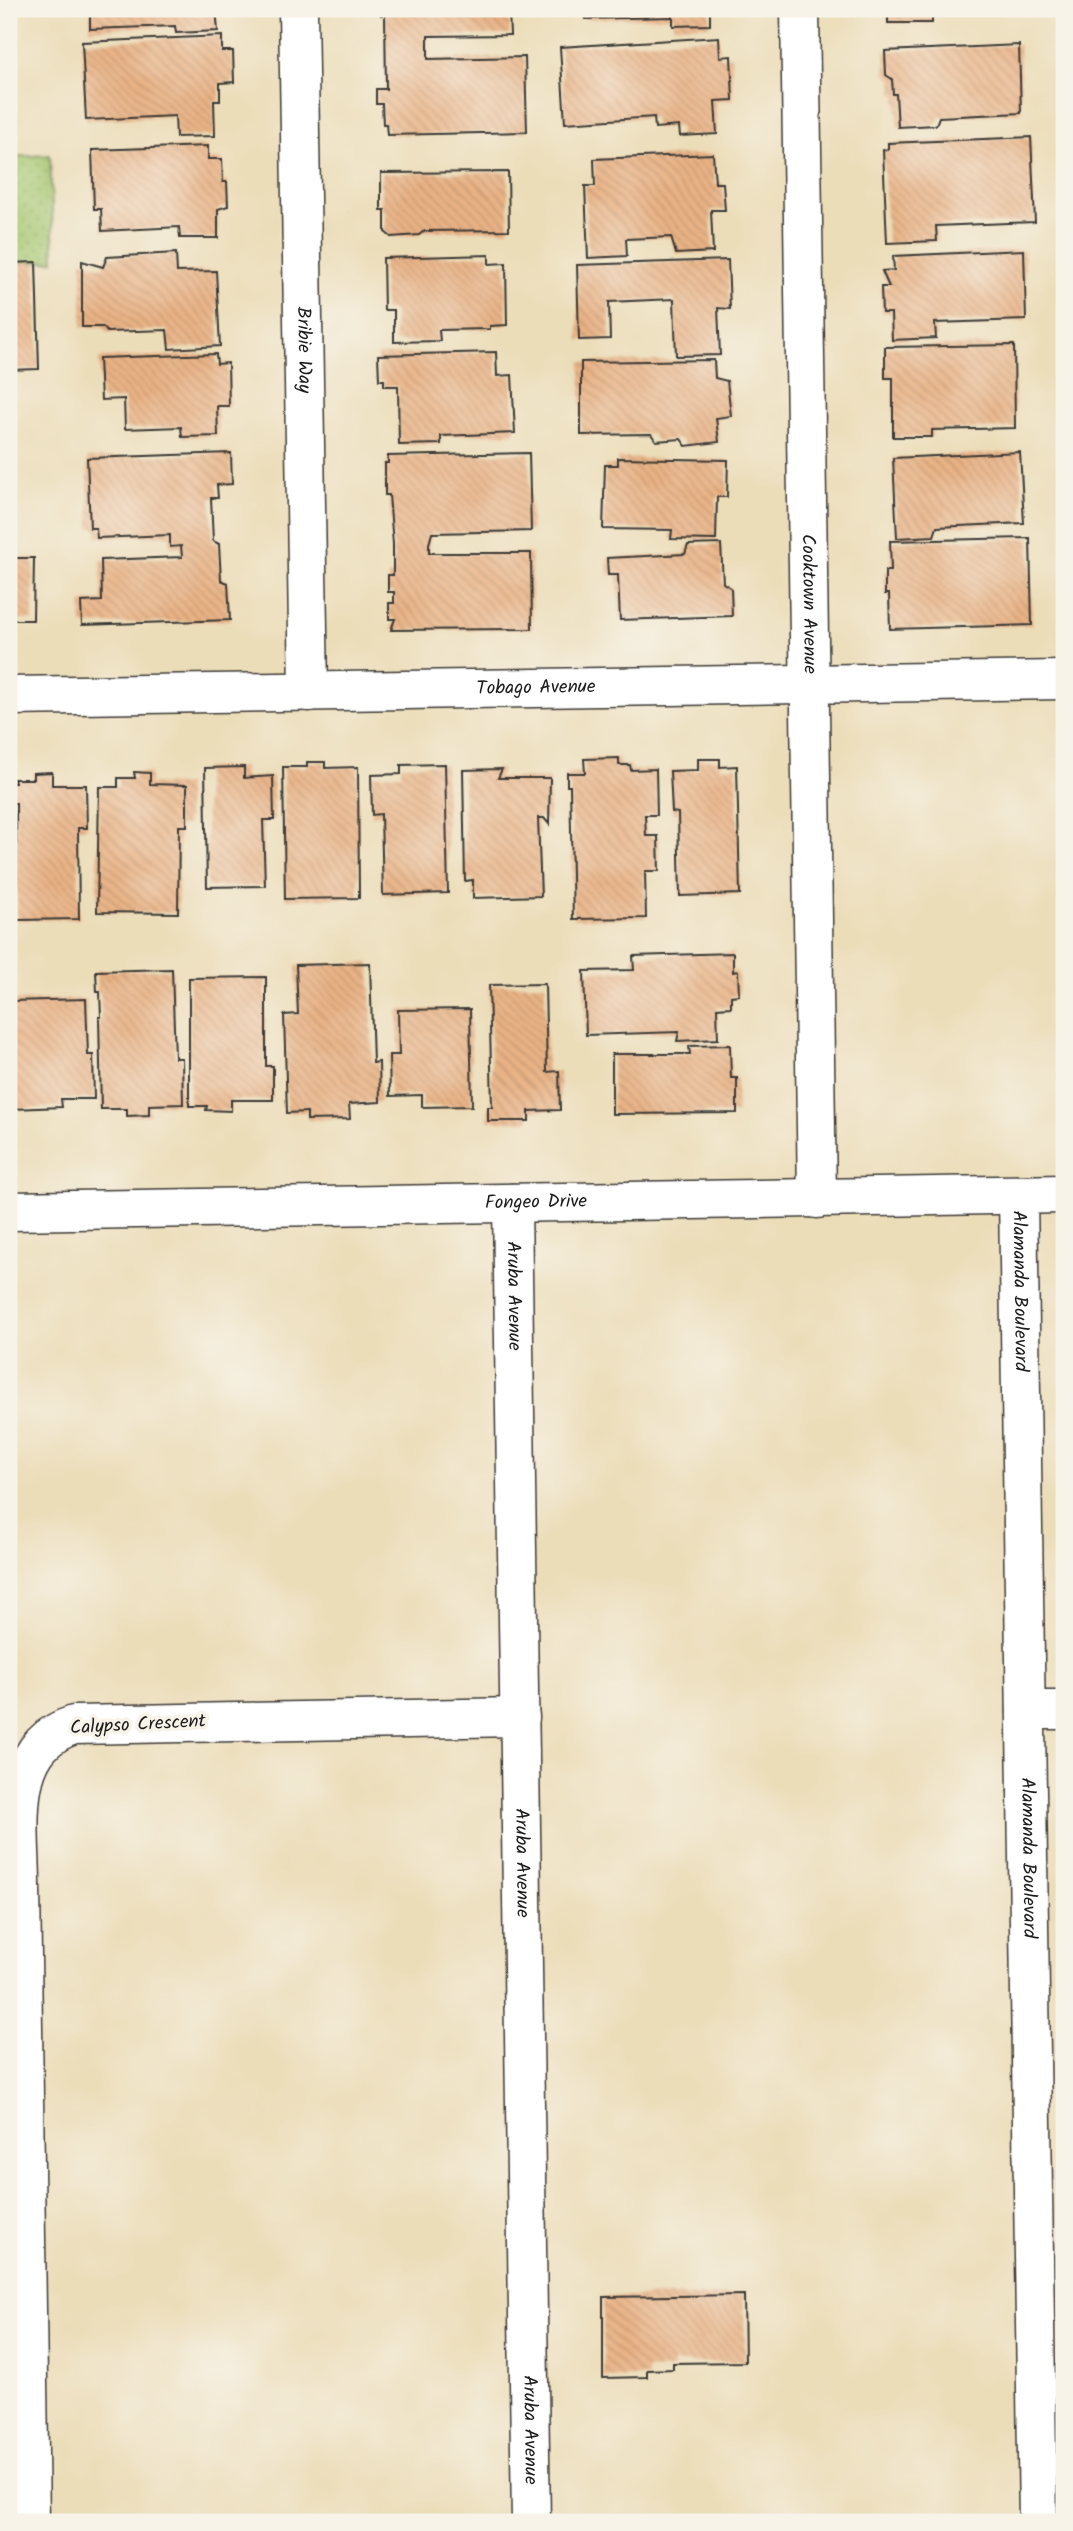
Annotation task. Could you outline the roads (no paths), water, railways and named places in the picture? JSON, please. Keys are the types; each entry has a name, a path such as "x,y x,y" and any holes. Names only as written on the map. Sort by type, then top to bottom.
{"street":[{"name":"Bribie Way","path":"298,9 309,692"},
{"name":"Cooktown Avenue","path":"800,9 817,1199"},
{"name":"Tobago Avenue","path":"9,696 1064,680"},
{"name":"Fongeo Drive","path":"9,1211 1064,1194"},
{"name":"Alamanda Boulevard","path":"1018,1195 1038,2522"},
{"name":"Aruba Avenue","path":"512,1203 531,2522"},
{"path":"1026,1710 1064,1710"},
{"name":"Calypso Crescent","path":"30,2522 15,1885 27,1763 37,1748 60,1729 74,1725 520,1717"}]}
